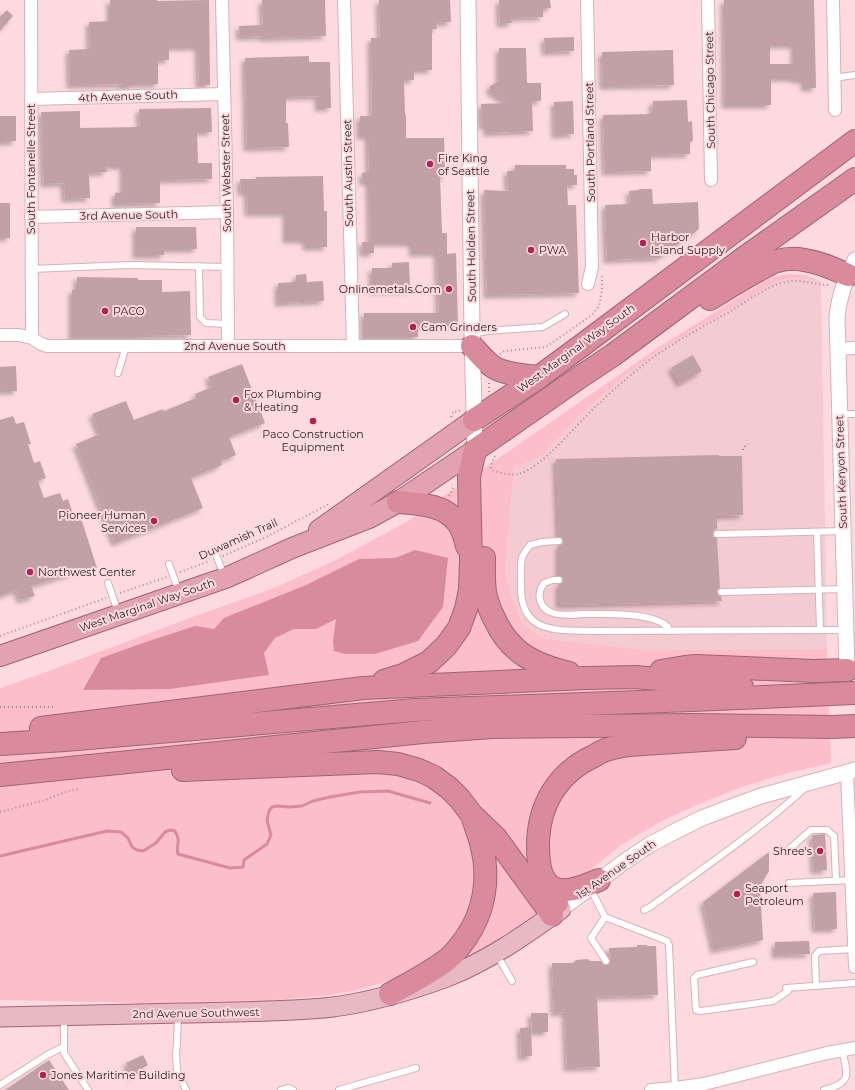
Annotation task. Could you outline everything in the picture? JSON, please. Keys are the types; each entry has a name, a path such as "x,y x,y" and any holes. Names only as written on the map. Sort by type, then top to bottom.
{"highway":[{"name":"West Marginal Way South","path":"0,656 225,578 292,548 369,518 398,502 613,355 736,247 756,215 855,141"},
{"name":"West Marginal Way South","path":"292,548 466,416 539,376 591,339 736,247 855,179"},
{"path":"613,355 666,327 733,284 775,262 795,259 851,268"},
{"path":"472,340 482,357 494,367 509,373 539,376"},
{"path":"363,688 403,675 429,662 446,646 459,628 466,609 470,589 471,561 469,477 474,450"},
{"path":"474,450 482,468 484,575 486,597 499,629 507,641 518,652 551,669 586,678"},
{"path":"398,502 430,506 440,509 451,516 458,523 464,534 471,561"},
{"path":"636,677 685,667 814,671 851,670"},
{"path":"0,734 363,688 636,677 816,694"},
{"path":"0,744 66,740 415,710 855,693"},
{"path":"0,776 423,732 492,727 693,724 832,727 855,726"},
{"path":"556,912 546,887 538,853 540,822 545,805 553,790 563,777 586,759 613,748 628,745 826,732 832,727"},
{"path":"0,776 378,762 405,766 419,770 434,777 449,788 472,815 496,838 556,912"},
{"path":"390,994 431,971 449,958 474,927 481,909 486,871 483,848 472,815"},
{"path":"543,877 550,886 565,890 594,884"}],"main road":[{"name":"1st Avenue South","path":"390,994 421,986 482,961 556,912"},
{"name":"2nd Avenue Southwest","path":"0,1017 277,1011 325,1008 390,994"}],"street":[{"name":"South Fontanelle Street","path":"31,0 32,338"},
{"name":"South Austin Street","path":"344,0 353,346"},
{"name":"South Holden Street","path":"468,0 472,340 466,416 474,450"},
{"name":"South Portland Street","path":"587,0 592,267 588,284"},
{"name":"South Chicago Street","path":"708,0 711,180"},
{"path":"832,0 835,110"},
{"name":"South Webster Street","path":"225,7 224,94 228,346"},
{"name":"4th Avenue South","path":"31,99 224,94"},
{"name":"3rd Avenue South","path":"31,217 227,212"},
{"name":"South Kenyon Street","path":"851,268 841,291 837,317 843,531 847,561 844,589 851,670"},
{"name":"2nd Avenue South","path":"0,335 19,335 32,338 47,346 353,346 472,340"},
{"path":"838,349 855,348"},
{"path":"851,771 852,880 855,967"},
{"name":"1st Avenue South","path":"556,912 649,845 702,818 761,796 851,771"},
{"path":"651,1090 704,1084 855,1048"}],"lane":[{"path":"834,78 855,75"},
{"path":"31,269 130,265 227,267"},
{"path":"199,266 200,317 206,323 228,324"},
{"path":"472,340 487,331 543,327 565,314"},
{"path":"118,373 126,346"},
{"path":"839,414 855,414"},
{"path":"717,534 843,531"},
{"path":"817,532 820,630"},
{"path":"559,542 542,542 530,545 522,558 521,588 524,609 532,621 547,628 562,630 820,630 847,621"},
{"path":"214,550 225,578"},
{"path":"169,564 180,593"},
{"path":"559,580 544,583 540,590 540,602 551,612 561,615 594,614 642,616 658,620 668,627 668,630"},
{"path":"108,584 119,615"},
{"path":"721,592 844,589"},
{"path":"644,910 763,824 812,782"},
{"path":"787,851 811,830 827,830 834,836 836,881"},
{"path":"789,883 852,880"},
{"path":"594,884 604,917 592,938 606,961"},
{"path":"604,917 667,941 669,945 675,1088"},
{"path":"816,986 815,956 819,952 854,949"},
{"path":"496,953 512,981"},
{"path":"753,962 697,975 694,978 696,1010 701,1012 773,1000 787,990 855,983"},
{"path":"178,1013 176,1054 177,1071 186,1090"},
{"path":"64,1016 64,1053 88,1090"},
{"path":"0,1085 47,1055 63,1048"},
{"path":"824,1090 843,1083 846,1078 846,1066 842,1050"},
{"path":"339,1090 416,1068"},
{"path":"281,1090 288,1088 293,1090"}],"path":[{"path":"496,453 491,468 495,471 519,474 540,462 586,415 619,385 651,359 670,346 776,285 790,281 826,285"},
{"path":"449,421 454,411 466,416"},
{"path":"743,450 743,448 748,444"},
{"path":"446,501 453,488"},
{"name":"Duwamish Trail","path":"0,636 217,558 266,537 332,502"},
{"path":"0,707 55,707"},
{"path":"0,812 79,789"}],"shaded area":[{"path":"788,274 804,275 821,281 789,278 772,284 661,349 621,379 578,417 543,455 514,468 505,570 511,597 523,624 542,638 645,650 827,649 831,763 784,774 742,787 699,804 660,822 621,845 526,922 475,954 386,982 357,990 324,996 276,1000 143,1003 0,1000 0,688 274,588 334,561 408,521 659,347 770,278"},
{"path":"789,278 821,281 827,649 645,650 542,638 523,624 511,597 505,570 514,468 543,455 578,417 621,379 661,349 772,284"},
{"path":"415,550 448,558 443,607 418,641 375,654 345,654 334,651 333,641 336,619 316,629 294,629 275,638 264,653 269,675 170,689 83,690 101,658 195,626 214,629 224,618 306,585 359,559 395,558"}],"building":[{"path":"110,0 209,0 210,85 199,85 198,47 169,47 169,60 158,60 158,84 131,84 131,86 122,86 122,84 70,85 69,50 90,49 89,22 110,21"},
{"path":"262,0 325,0 326,36 263,38 263,36 240,37 239,26 263,25"},
{"path":"379,0 450,0 451,22 436,23 437,29 432,29 432,70 414,70 414,80 404,80 406,138 444,138 445,176 440,176 442,233 447,233 447,254 456,253 458,325 418,325 418,337 364,337 364,313 439,313 437,253 412,253 412,243 374,243 374,253 363,253 362,242 370,242 369,182 363,182 362,173 369,172 368,136 360,136 360,116 372,116 371,38 380,38"},
{"path":"499,0 550,0 551,8 543,9 543,17 511,18 512,23 500,24"},
{"path":"724,0 814,0 816,88 804,88 804,80 795,80 794,78 771,78 771,105 725,105","holes":["770,45 794,45 794,64 770,64"]},
{"path":"7,10 13,16 0,31 0,17"},
{"path":"574,37 574,51 545,52 544,38"},
{"path":"499,48 526,48 527,83 541,83 541,101 532,101 533,131 487,133 487,126 482,126 481,104 508,103 490,91 490,86 499,81"},
{"path":"673,50 674,85 603,86 602,52"},
{"path":"309,56 309,62 330,62 331,108 318,108 318,96 286,97 286,123 288,123 289,147 247,148 245,58"},
{"path":"687,100 688,122 692,121 693,141 690,142 690,154 651,155 651,171 605,172 603,115 652,114 653,101"},
{"path":"573,101 574,134 555,135 554,102"},
{"path":"211,108 212,132 197,132 198,163 212,163 212,179 160,180 160,203 115,204 115,193 123,192 123,166 106,166 107,172 89,173 90,198 65,199 64,183 44,184 41,112 80,111 80,128 140,127 139,109"},
{"path":"0,116 16,116 16,141 0,142"},
{"name":"PWA","path":"515,165 566,165 566,169 574,169 574,175 577,175 577,185 567,185 568,205 576,205 579,293 487,295 484,190 508,191 507,171 515,171"},
{"path":"323,176 324,211 327,211 327,247 306,247 306,240 286,240 286,213 248,213 247,192 241,192 240,179 256,179 256,177"},
{"name":"Harbor Island Supply","path":"652,189 653,204 698,202 699,229 659,258 607,260 605,205 630,204 629,191"},
{"path":"0,203 10,203 10,238 0,238"},
{"path":"136,227 196,227 197,249 164,249 164,255 136,255"},
{"path":"409,262 410,290 372,291 372,268 392,268 392,263"},
{"path":"306,274 307,282 323,281 324,301 278,303 278,283 296,282 296,275"},
{"name":"PACO","path":"77,277 162,280 162,292 190,291 191,335 72,337 72,290 77,290"},
{"path":"693,355 702,371 680,384 671,368"},
{"path":"242,364 265,423 229,437 236,455 221,461 222,465 191,478 203,508 115,543 76,444 100,434 92,414 126,401 134,420 163,409 164,411 196,398 195,394 212,387 208,377"},
{"path":"16,366 17,391 0,391 0,367"},
{"path":"13,416 16,424 24,422 31,444 28,444 34,463 40,461 46,478 38,481 44,498 60,493 63,501 68,499 75,520 81,518 97,568 85,572 84,570 31,586 35,596 20,600 17,590 0,596 0,420"},
{"path":"719,455 742,456 743,515 717,516 717,529 713,532 713,537 717,538 720,588 717,592 719,596 721,596 722,601 559,605 559,584 562,584 563,577 559,576 559,546 563,541 562,538 559,537 556,459"},
{"name":"Shree's","path":"825,834 827,870 814,871 812,835"},
{"name":"Seaport Petroleum","path":"769,852 769,871 760,886 763,940 714,950 703,902"},
{"path":"836,892 837,929 815,929 813,893"},
{"path":"809,941 810,954 775,955 775,942"},
{"path":"637,945 656,946 658,995 597,997 600,1067 567,1068 565,1012 554,1013 552,963 573,963 576,960 588,959 590,961 601,961 604,965 609,965 609,948 637,947"},
{"path":"531,1013 548,1013 548,1032 532,1032"},
{"path":"531,1027 532,1056 521,1057 520,1028"},
{"path":"143,1055 148,1065 139,1070 140,1073 132,1077 126,1063"},
{"name":"Jones Maritime Building","path":"49,1060 69,1090 5,1090"}],"waterway":[{"path":"0,856 107,831 121,832 128,838 132,847 143,851 156,843 165,832 170,830 175,831 177,835 178,854 230,868 243,867 244,860 267,844 271,835 267,820 269,811 272,807 302,806 313,801 330,797 360,792 388,791 430,803"}],"place":[{"name":"Fire King of Seattle","path":"430,164"},
{"name":"Harbor Island Supply","path":"643,243"},
{"name":"PWA","path":"531,250"},
{"name":"Onlinemetals.Com","path":"449,289"},
{"name":"PACO","path":"105,311"},
{"name":"Cam Grinders","path":"413,327"},
{"name":"Fox Plumbing & Heating","path":"236,400"},
{"name":"Paco Construction Equipment","path":"313,421"},
{"name":"Pioneer Human Services","path":"154,521"},
{"name":"Northwest Center","path":"30,572"},
{"name":"Shree's","path":"820,851"},
{"name":"Seaport Petroleum","path":"737,894"},
{"name":"Jones Maritime Building","path":"43,1075"}]}
